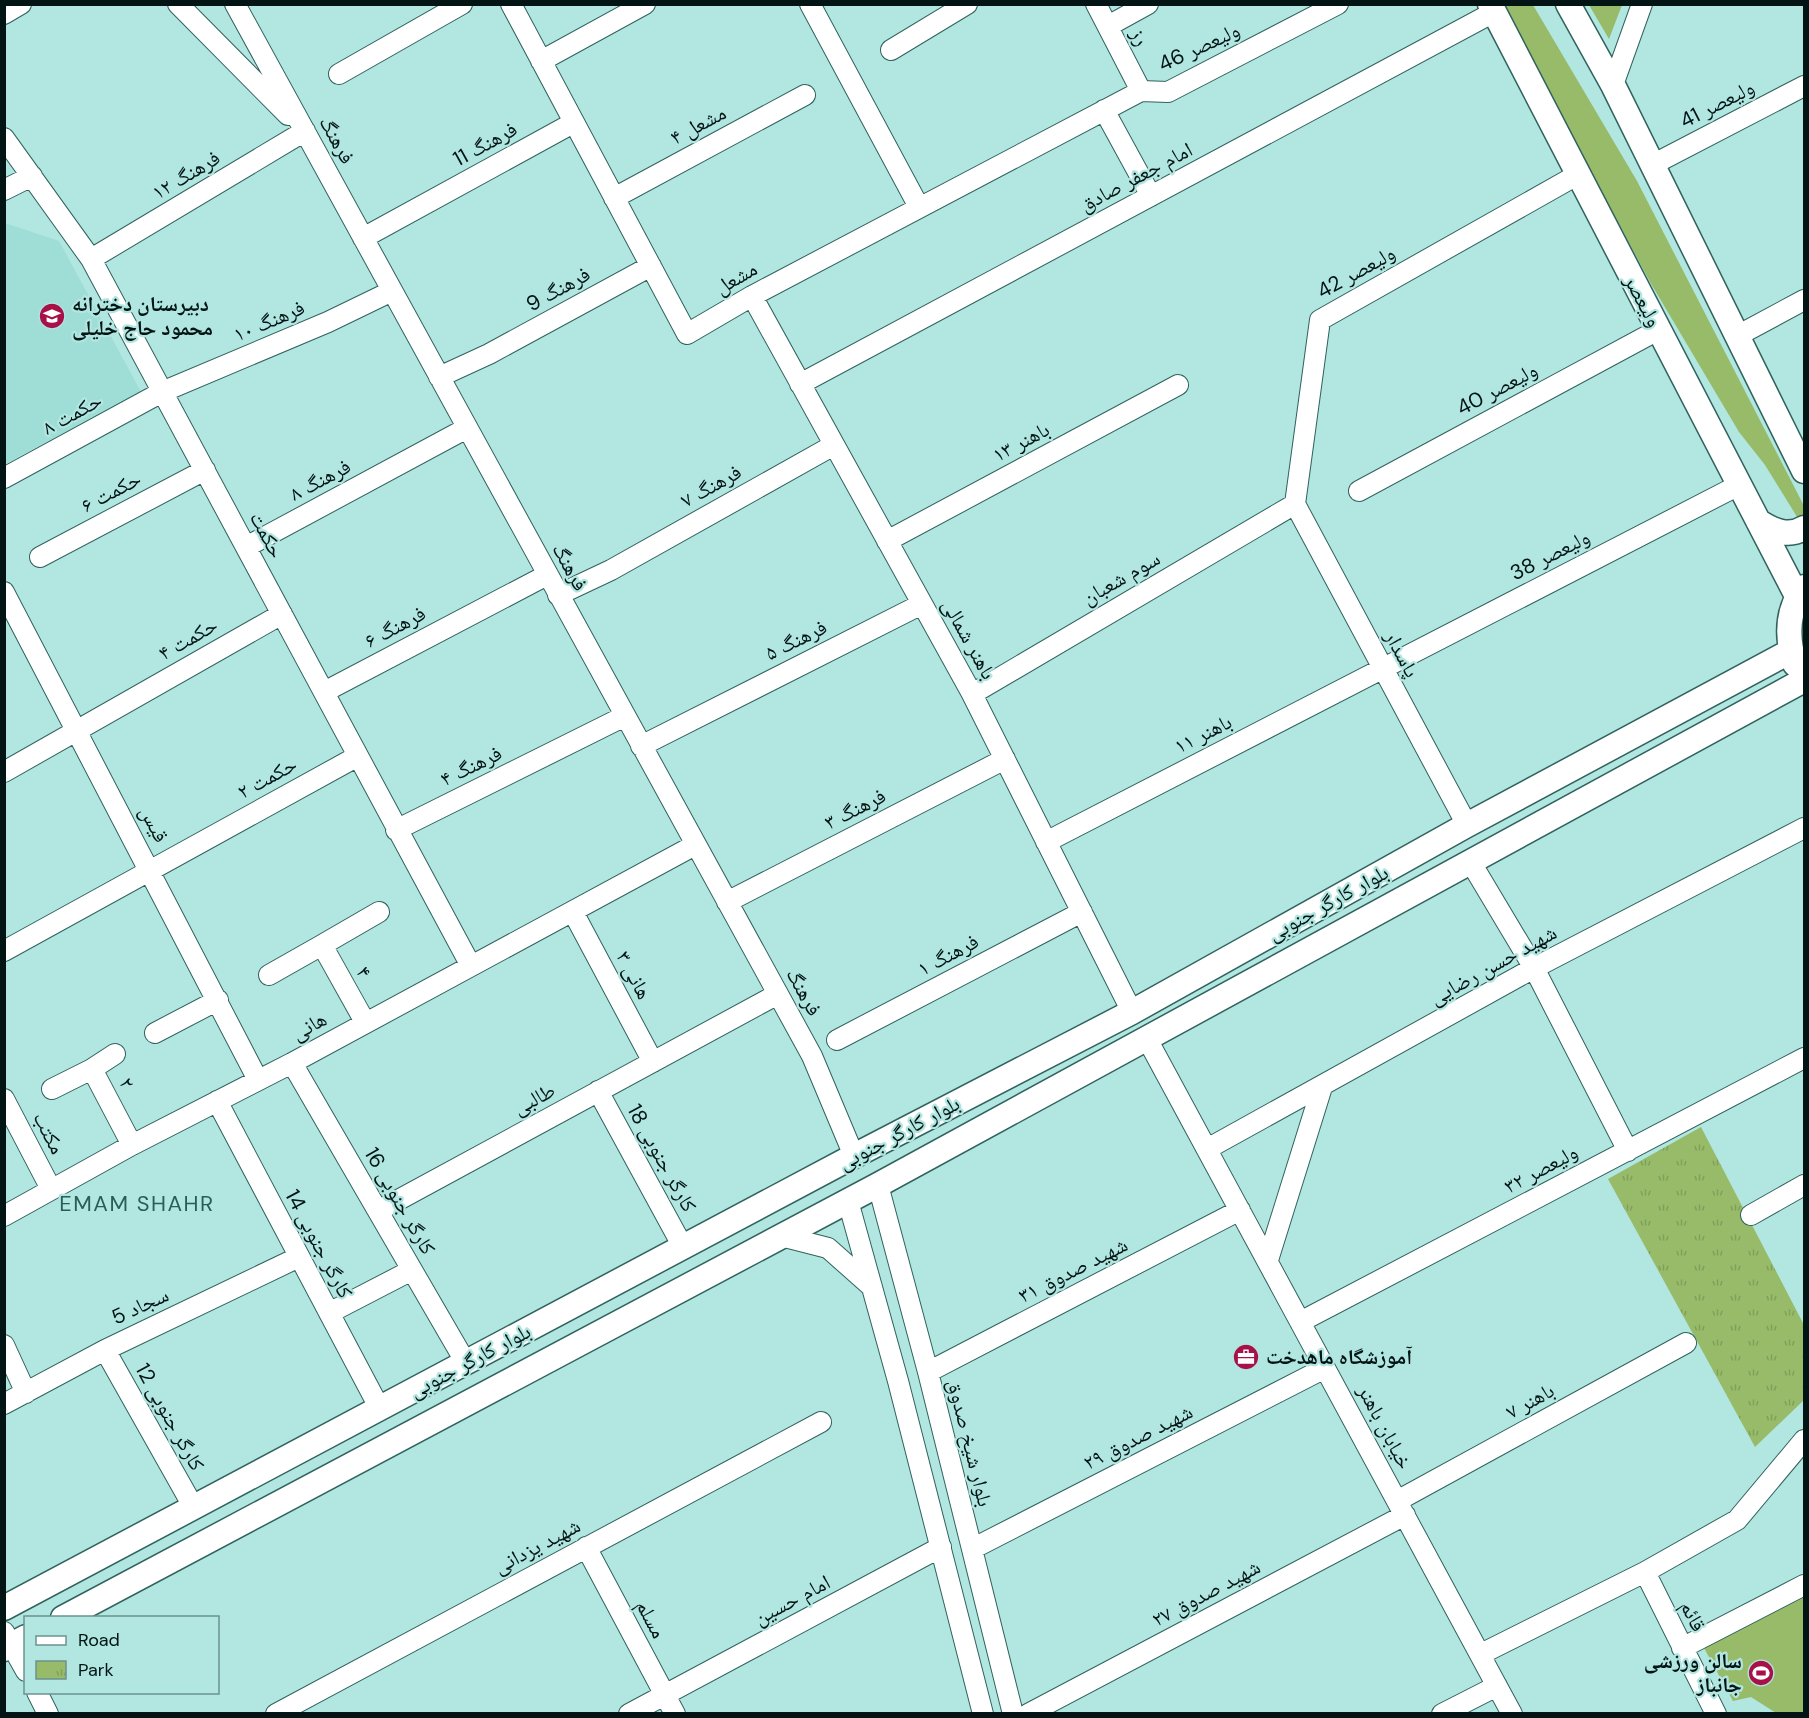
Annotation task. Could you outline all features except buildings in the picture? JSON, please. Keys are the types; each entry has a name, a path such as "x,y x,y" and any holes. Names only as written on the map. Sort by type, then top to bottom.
{"main road":[{"path":"1568,4 1613,86 1804,471"},
{"name":"ولیعصر","path":"1492,8 1758,521 1801,591"},
{"path":"1758,521 1773,531 1787,533 1804,528"},
{"path":"1801,591 1791,614 1791,651 1804,680"},
{"name":"بلوار کارگر جنوبی","path":"4,1608 854,1156 1132,1012 1467,825 1791,651"},
{"name":"بلوار کارگر جنوبی","path":"65,1616 878,1185 1804,680"},
{"path":"1176,987 1172,1004 1175,1012 1185,1016"},
{"path":"1132,1012 1146,1037"},
{"path":"854,1156 878,1185"},
{"path":"848,1201 854,1156"}],"street":[{"path":"4,14 21,4"},
{"path":"178,4 304,131"},
{"name":"فرهنگ","path":"235,4 815,1062 854,1156"},
{"path":"339,74 462,4"},
{"name":"مشعل","path":"511,4 687,334 752,296 1141,91"},
{"path":"541,60 645,4"},
{"path":"810,4 920,207"},
{"path":"891,50 967,4"},
{"name":"رز","path":"1096,4 1141,91"},
{"path":"1108,26 1148,4"},
{"name":"ولیعصر 46","path":"1141,91 1168,92 1338,4"},
{"path":"1613,86 1642,4"},
{"name":"امام جعفر صادق","path":"800,384 1150,196 1492,8"},
{"name":"ولیعصر 41","path":"1652,165 1804,86"},
{"name":"مشعل ۴","path":"614,198 805,95"},
{"path":"1104,110 1150,196"},
{"name":"فرهنگ 11","path":"363,238 573,123"},
{"name":"فرهنگ ۱۲","path":"91,259 304,131"},
{"name":"حکمت","path":"4,138 91,259 471,966"},
{"name":"ولیعصر 42","path":"1295,504 1320,320 1577,175"},
{"path":"4,190 32,176"},
{"name":"فرهنگ 9","path":"439,377 489,354 651,266"},
{"name":"فرهنگ ۱۰","path":"162,392 328,322 392,291"},
{"name":"باهنر شمالی","path":"752,296 972,694 1132,1012"},
{"path":"1737,336 1804,300"},
{"name":"ولیعصر 40","path":"1359,491 1658,330"},
{"name":"باهنر ۱۳","path":"887,541 1178,385"},
{"name":"حکمت ۸","path":"4,478 162,392"},
{"name":"فرهنگ ۸","path":"246,547 467,428"},
{"name":"فرهنگ ۷","path":"558,595 611,570 834,445"},
{"name":"حکمت ۶","path":"40,557 205,470"},
{"name":"ولیعصر 38","path":"1382,669 1739,485"},
{"name":"پاسدار","path":"1295,504 1467,825"},
{"name":"سوم شعبان","path":"972,694 1295,504"},
{"name":"فرهنگ ۶","path":"324,692 548,575"},
{"name":"قیس","path":"4,592 151,869 258,1080"},
{"name":"فرهنگ ۵","path":"641,746 922,604"},
{"name":"حکمت ۴","path":"4,772 282,614"},
{"name":"باهنر ۱۱","path":"1046,842 1382,669"},
{"name":"فرهنگ ۴","path":"396,830 625,716"},
{"name":"حکمت ۲","path":"4,951 358,756"},
{"name":"فرهنگ ۳","path":"726,902 1005,759"},
{"name":"شهید حسن رضایی","path":"1207,1149 1534,969 1804,828"},
{"path":"1779,842 1804,846"},
{"name":"هانی","path":"4,1216 132,1145 292,1063 695,845"},
{"path":"1470,861 1534,969 1628,1151"},
{"path":"269,975 379,912"},
{"name":"هانی ۳","path":"573,912 653,1062"},
{"name":"فرهنگ ۱","path":"837,1040 1082,912"},
{"name":"۴","path":"322,945 365,1022"},
{"name":"طالبی","path":"378,1211 778,994"},
{"path":"155,1034 218,1000"},
{"name":"خیابان باهنر","path":"1146,1037 1512,1713"},
{"name":"۲","path":"115,1054 92,1068 132,1145"},
{"name":"ولیعصر ۳۲","path":"1300,1322 1804,1058"},
{"name":"کارگر جنوبی 16","path":"292,1063 466,1363"},
{"path":"52,1089 92,1068"},
{"path":"1268,1260 1322,1087"},
{"name":"کارگر جنوبی 18","path":"598,1091 683,1247"},
{"name":"مکتب","path":"4,1099 51,1189"},
{"name":"کارگر جنوبی 14","path":"217,1101 380,1409"},
{"name":"بلوار شیخ صدوق","path":"878,1185 928,1372 1013,1713"},
{"path":"1751,1215 1804,1185"},
{"path":"848,1201 873,1288 983,1713"},
{"name":"شهید صدوق ۳۱","path":"928,1372 1240,1210"},
{"path":"781,1236 828,1248 873,1288"},
{"name":"سجاد 5","path":"4,1404 105,1350 299,1257"},
{"path":"329,1313 412,1270"},
{"name":"باهنر ۷","path":"1401,1508 1686,1343"},
{"path":"4,1345 26,1393"},
{"name":"کارگر جنوبی 12","path":"105,1350 194,1508"},
{"name":"شهید صدوق ۲۹","path":"972,1549 1325,1368"},
{"name":"شهید یزدانی","path":"276,1713 820,1422"},
{"path":"1481,1654 1645,1572 1737,1520 1804,1440"},
{"name":"شهید صدوق ۲۷","path":"1028,1713 1401,1508"},
{"name":"مسلم","path":"585,1547 675,1713"},
{"name":"امام حسین","path":"628,1713 941,1547"},
{"name":"قائم","path":"1645,1572 1716,1713"},
{"path":"1682,1648 1804,1586"},
{"path":"12,1641 24,1667"},
{"path":"1442,1713 1497,1686"},
{"path":"38,1694 48,1713"}],"shaded area":[{"name":"دبيرستان دخترانه محمود حاج خلیلی","path":"5,223 59,241 141,392 5,464"}],"green space":[{"path":"1501,5 1533,5 1637,181 1803,504 1804,517 1799,520 1765,465 1739,432 1650,282"},
{"path":"1589,5 1622,5 1609,39"},
{"path":"1701,1127 1804,1325 1804,1400 1755,1447 1608,1179"},
{"name":"سالن ورزشی جانباز","path":"1804,1596 1804,1713 1776,1713 1751,1697 1733,1701 1704,1648"}],"place":[{"name":"دبيرستان دخترانه محمود حاج خلیلی","path":"52,316"},
{"name":"آموزشگاه ماهدخت","path":"1246,1357"},
{"name":"سالن ورزشی جانباز","path":"1761,1673"}],"district":[{"name":"EMAM SHAHR","path":"137,1203"}]}
